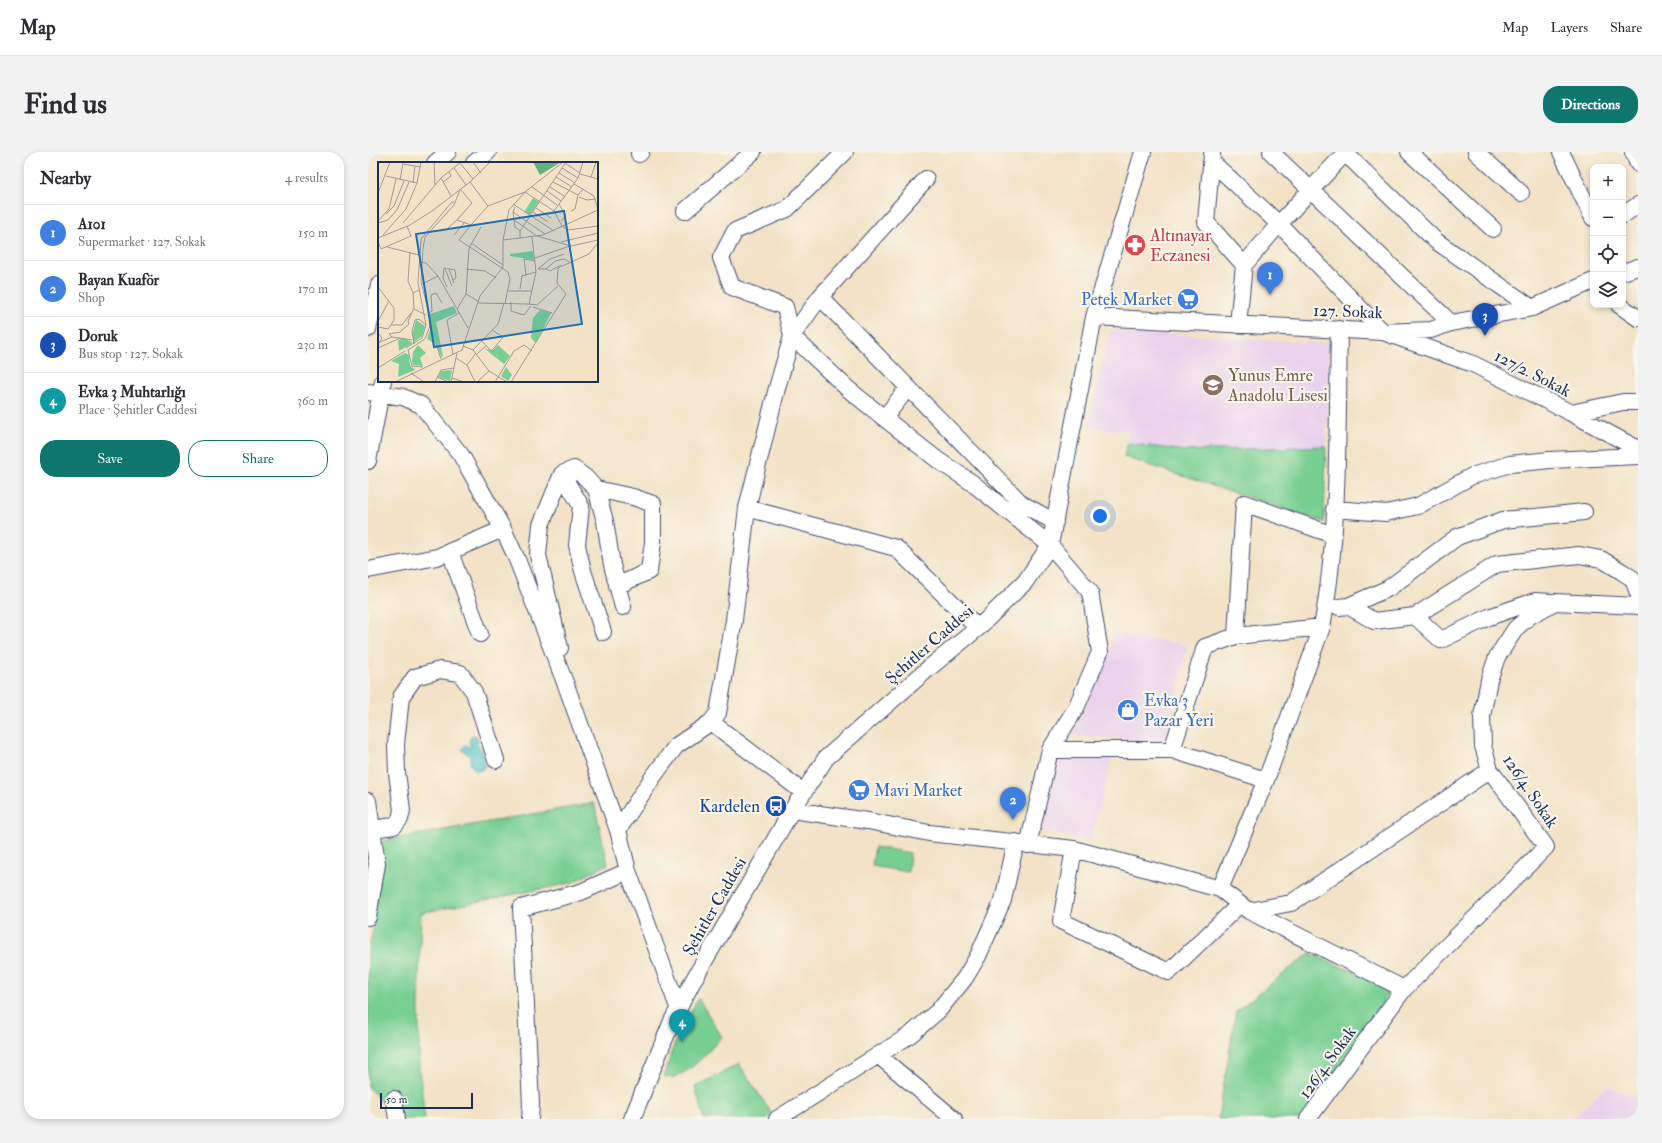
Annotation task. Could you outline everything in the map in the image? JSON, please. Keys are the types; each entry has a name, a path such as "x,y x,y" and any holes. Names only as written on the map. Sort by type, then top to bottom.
{"street":[{"path":"436,162 448,152"},
{"path":"475,162 488,152"},
{"path":"685,211 753,152"},
{"path":"778,1119 910,1035 938,1011 965,978 978,956 1003,900 1022,844 1050,750 1076,708 1100,652 1090,592 1050,545 971,482 939,461 848,389 792,336 785,307 732,287 721,258 735,231 787,209 845,152"},
{"name":"Şehitler Caddesi","path":"632,1119 672,1021 679,1010 694,978 792,810 826,758 929,668 978,628 1025,582 1050,545 1094,317 1143,152"},
{"path":"1271,152 1312,189 1451,323"},
{"path":"1238,325 1244,265 1279,224 1345,152 1436,241 1532,308"},
{"path":"1409,152 1493,229"},
{"path":"1476,152 1521,193"},
{"path":"1560,152 1590,212"},
{"path":"1633,152 1638,164"},
{"path":"1212,157 1383,332"},
{"path":"1212,157 1206,222 1244,265"},
{"path":"618,830 652,777 676,746 711,722 718,713 733,628 747,508 777,388 792,336 820,297 926,179"},
{"path":"1626,213 1638,205"},
{"path":"1626,271 1638,268"},
{"name":"127. Sokak","path":"1094,317 1383,332 1431,330 1451,323 1532,308 1590,282"},
{"path":"371,328 378,290"},
{"path":"820,297 1022,504 1055,522"},
{"path":"1623,308 1638,318"},
{"path":"1220,889 1266,780 1322,627 1326,608 1333,535 1339,329"},
{"name":"127/2. Sokak","path":"1383,332 1473,364 1571,413 1638,450"},
{"path":"884,418 908,388"},
{"path":"368,461 375,396 403,397 421,405 461,456 503,529 516,557 566,686 618,830 628,871 679,1010"},
{"path":"1571,413 1623,402 1638,402"},
{"path":"1334,509 1386,513 1418,506 1472,476 1510,464 1550,460 1638,456"},
{"path":"566,686 555,625 538,555 541,525 562,474 574,469 585,477 596,489 605,521 612,565 623,607"},
{"path":"562,474 580,506 577,545 583,571 603,632"},
{"path":"596,489 633,497 653,504 653,542 650,571 617,586"},
{"path":"1236,636 1244,503 1333,535"},
{"path":"747,508 896,548 978,628"},
{"path":"1326,608 1348,606 1389,588 1457,536 1503,520 1584,512"},
{"path":"368,570 437,557 503,529"},
{"path":"450,552 480,634"},
{"path":"1348,606 1374,621 1414,616 1497,564 1579,555 1601,559 1621,571 1633,579 1638,593"},
{"path":"1414,616 1441,640 1489,617 1534,602 1638,606"},
{"name":"126/4. Sokak","path":"1308,1119 1404,989 1546,847 1490,770 1483,746 1482,716 1489,680 1497,657 1516,628 1530,616 1555,602"},
{"path":"1172,750 1205,647 1236,636 1322,627"},
{"path":"372,829 394,826 400,819 402,810 397,773 396,744 401,697 415,677 440,670 460,673 474,692 496,760"},
{"path":"711,722 803,792"},
{"path":"1050,750 1172,750 1266,780"},
{"path":"1074,849 1061,921 1169,972 1244,908 1291,903 1490,770"},
{"path":"368,801 378,864 368,916"},
{"path":"792,810 868,821 929,833 1074,849 1220,889 1244,908 1404,989"},
{"path":"530,1119 531,1104 520,908 581,892 628,871"},
{"path":"878,1055 954,1119"},
{"path":"394,1099 397,1119"}],"shaded area":[{"name":"Yunus Emre Anadolu Lisesi","path":"1110,330 1329,344 1326,446 1187,451 1127,443 1129,431 1088,427"},
{"name":"Evka 3 Pazar Yeri","path":"1114,633 1188,645 1165,740 1072,736 1107,660"},
{"name":"Evka 3 Pazar Yeri","path":"1058,755 1113,756 1091,841 1040,830"},
{"path":"1607,1086 1638,1098 1638,1119 1572,1119"}],"green space":[{"path":"1127,443 1187,451 1326,446 1324,522 1124,457"},
{"path":"594,803 608,864 571,883 421,913 419,1068 425,1119 400,1119 398,1102 383,1104 368,1087 368,950 373,930 382,841"},
{"path":"875,847 910,853 908,872 872,866"},
{"path":"1310,953 1392,989 1304,1119 1218,1119 1236,1011"},
{"path":"698,998 722,1037 696,1064 688,1070 680,1075 665,1077 664,1075 674,1045"},
{"path":"739,1064 772,1114 767,1119 704,1119 695,1087"}],"water":[{"path":"471,736 476,736 478,740 477,743 483,751 482,758 485,760 485,766 482,770 476,771 470,764 471,759 469,756 462,750 465,745 471,748 469,741"}],"place":[{"name":"Altınayar Eczanesi","path":"1135,245"},
{"name":"A101","path":"1270,295"},
{"name":"Petek Market","path":"1188,299"},
{"name":"Doruk","path":"1485,336"},
{"name":"Yunus Emre Anadolu Lisesi","path":"1213,385"},
{"name":"Evka 3 Pazar Yeri","path":"1128,710"},
{"name":"Mavi Market","path":"859,790"},
{"name":"Kardelen","path":"776,806"},
{"name":"Bayan Kuaför","path":"1013,820"},
{"name":"Evka 3 Muhtarlığı","path":"682,1042"}]}
